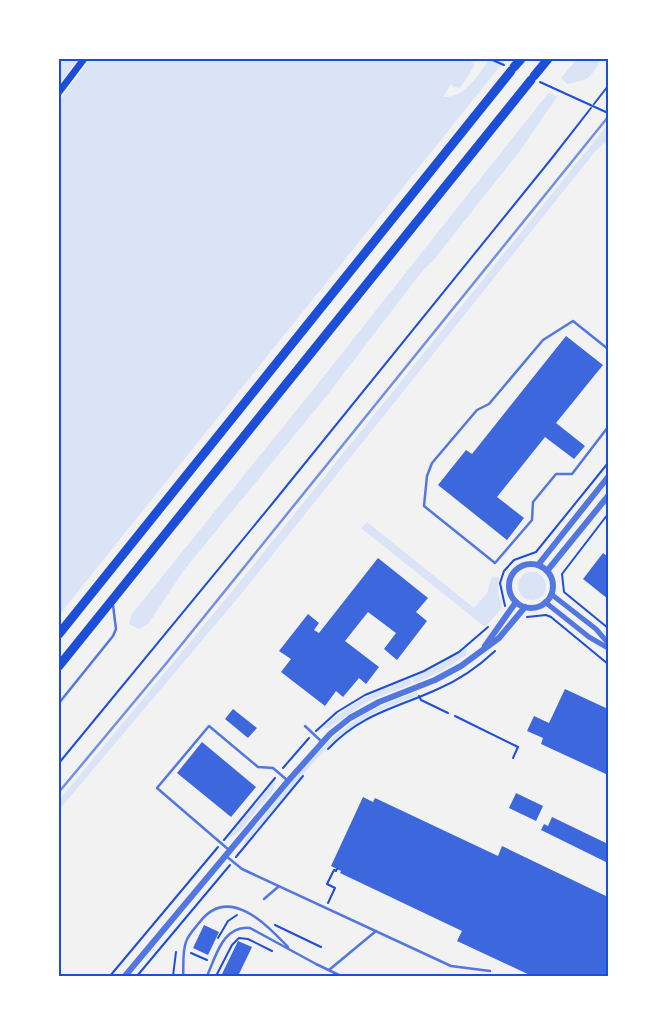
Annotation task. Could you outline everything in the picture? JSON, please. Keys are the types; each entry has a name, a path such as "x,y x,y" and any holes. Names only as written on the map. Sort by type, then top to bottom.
{"highway":[{"path":"59,634 511,68 521,59"},
{"path":"59,666 548,59"}],"main road":[{"path":"59,92 84,59"}],"street":[{"path":"538,565 608,477"},
{"path":"547,571 608,496"},
{"path":"532,564 538,565 547,571 552,582 551,594 545,602 539,606 525,607 516,602 509,588 512,574 521,566 532,564"},
{"path":"551,594 596,629 608,643"},
{"path":"480,652 516,602"},
{"path":"545,602 589,636 608,648"},
{"path":"127,976 288,781 322,742 340,725 359,712 379,702 442,676 461,666 499,638 525,607"}],"lane":[{"path":"608,349 573,321 543,340 490,404 476,410 432,463 428,476 424,506 495,563 532,520 533,502 556,474 572,474 608,427"},
{"path":"59,703 114,636 116,629 112,601"},
{"path":"288,781 273,768 258,767 209,726 158,788 221,843 242,870 451,966 490,971"},
{"path":"305,726 322,742"},
{"path":"264,899 278,886"},
{"path":"183,976 186,940 203,917 215,909 229,906 242,909 270,927 291,950"},
{"path":"207,976 223,942 235,929 242,927 250,928 341,976"},
{"path":"328,970 376,931"}],"path":[{"path":"490,59 511,68"},
{"path":"532,78 608,113"},
{"path":"594,104 608,86"},
{"path":"59,763 552,158 590,108"},
{"path":"503,610 504,602 500,583 502,574 507,566 519,557 532,554 538,550 608,463"},
{"path":"608,514 562,574 564,592 608,628"},
{"path":"546,615 608,664"},
{"path":"110,976 313,733 332,716 358,699 387,684 424,671 459,652 492,624"},
{"path":"327,750 340,737 362,721 441,687"},
{"path":"419,695 421,700 448,713"},
{"path":"454,716 518,747 513,758"},
{"path":"244,848 309,770"},
{"path":"326,908 335,888 327,884 334,870 336,871 337,869"},
{"path":"137,976 224,872"},
{"path":"275,925 321,947"},
{"path":"216,976 232,945 240,938 248,939 272,951"},
{"path":"173,976 176,952"},
{"path":"199,956 201,952"},
{"path":"191,953 207,960"},
{"path":"142,970 144,976"}],"shaded area":[{"path":"59,59 78,59 59,85"},
{"path":"90,59 468,59 475,65 460,88 454,87 451,84 443,97 450,97 470,85 489,59 506,59 59,615 59,101"},
{"path":"577,59 601,59 592,74 584,80 567,84 561,78"},
{"path":"549,92 557,97 519,152 432,262 423,270 325,398 184,570 148,624 139,629 129,624 132,614"},
{"path":"608,124 608,142 603,144 594,153 242,593 59,810 59,800 234,589"},
{"path":"367,522 474,608 487,593 492,576 499,578 498,593 502,603 501,609 485,627 361,528"},
{"path":"532,572 542,576 546,586 542,596 532,600 522,596 518,586 522,576"},
{"path":"467,648 466,655 454,663 414,683 412,677 434,668"},
{"path":"410,678 412,684 368,701 329,728 320,729 330,720 363,699"},
{"path":"416,692 418,695 374,713 339,736 311,765 244,845 245,840 284,791 327,743 360,717"},
{"path":"276,779 272,792 239,832 227,839"}],"building":[{"path":"566,336 603,365 556,423 585,446 574,459 545,437 497,497 524,518 507,540 438,485 466,450 472,454"},
{"path":"603,553 608,557 608,599 583,579"},
{"path":"378,558 428,598 416,612 427,621 397,660 384,649 396,633 368,612 345,641 379,667 366,684 359,678 343,697 336,691 325,706 281,672 291,659 279,651 308,614 319,623 314,630 319,633"},
{"path":"565,689 608,709 608,775 541,744 543,738 527,731 534,716 549,723"},
{"path":"233,709 257,728 248,738 225,719"},
{"path":"202,742 256,787 231,817 177,773"},
{"path":"516,793 543,806 536,821 509,808"},
{"path":"363,797 373,802 375,798 498,856 502,846 608,897 608,976 532,976 457,941 462,931 340,873 341,871 331,866"},
{"path":"552,817 608,844 608,863 541,830 544,824 548,826"},
{"path":"204,925 219,932 208,955 193,948"},
{"path":"238,941 252,947 238,976 221,976"}],"railway":[{"path":"59,792 169,660 608,117"}]}
